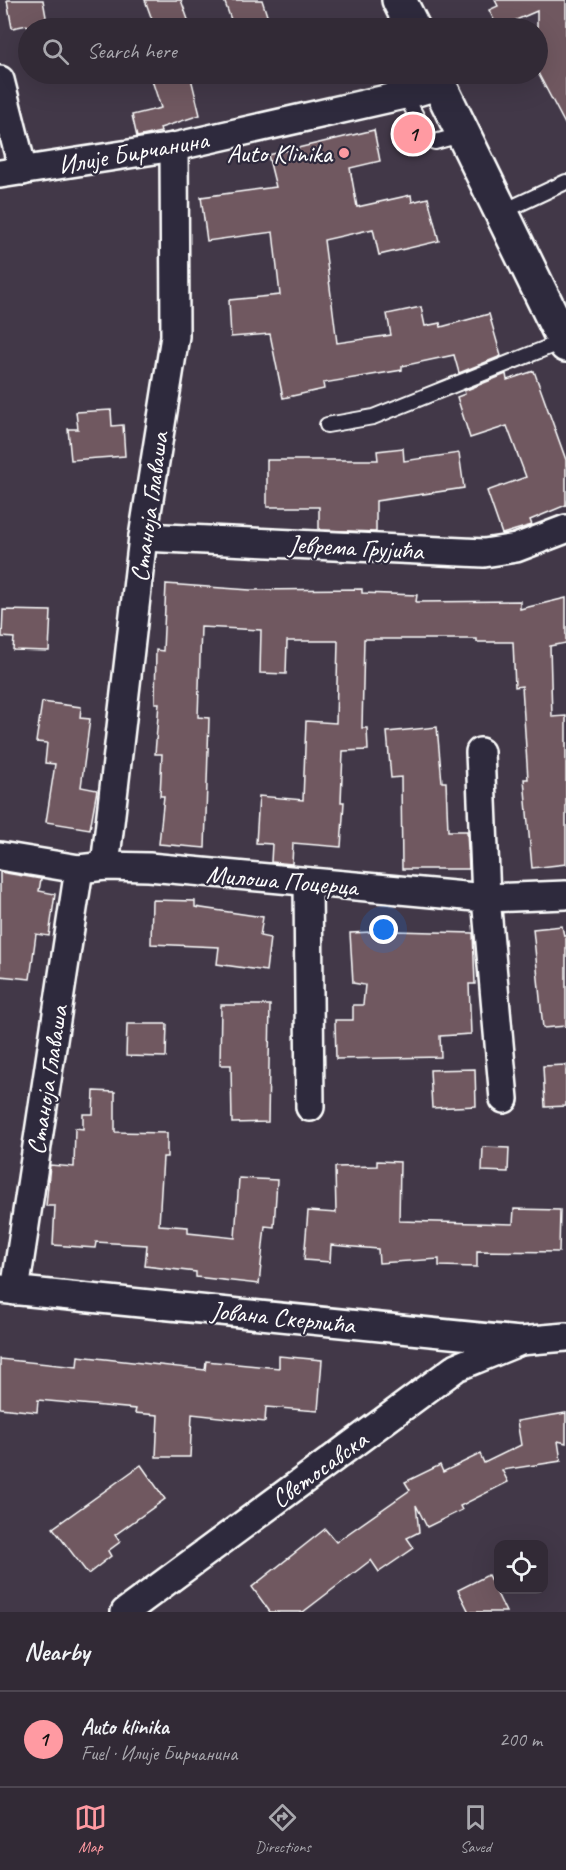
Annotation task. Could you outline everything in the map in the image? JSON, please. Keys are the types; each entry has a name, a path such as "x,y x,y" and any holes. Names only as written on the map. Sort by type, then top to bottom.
{"main road":[{"path":"399,0 408,18"},
{"path":"439,84 565,343"}],"street":[{"path":"0,80 11,172"},
{"name":"Илије Бирчанина","path":"11,172 174,147 405,95 427,84"},
{"name":"Станоја Главаша","path":"7,1290 92,868 175,336 174,147"},
{"name":"Јеврема Грујића","path":"143,537 484,553 516,548 566,529"},
{"path":"480,752 486,898 504,1099"},
{"name":"Милоша Поцерца","path":"0,856 92,868 149,867 486,898 566,895"},
{"path":"308,882 310,1107"},
{"name":"Јована Скерлића","path":"7,1290 520,1341 566,1337"},
{"name":"Светосавска","path":"125,1612 456,1367 520,1341"}],"lane":[{"path":"405,95 429,140 435,142 464,134"},
{"path":"502,212 566,182"},
{"path":"327,425 374,417 565,343"}],"building":[{"path":"7,0 43,0 46,18 18,18 18,27 12,28"},
{"path":"145,0 181,0 187,18 151,18"},
{"path":"224,0 262,0 268,18 230,18"},
{"path":"495,0 566,0 566,126 544,84 548,84 548,18 537,18 537,11 521,18 493,18 489,10 498,6"},
{"path":"153,84 192,84 200,115 160,128 161,132 137,137 132,115 161,108"},
{"path":"374,130 380,161 350,168 357,207 411,195 412,202 428,198 439,241 379,255 373,229 324,240 337,343 391,335 387,314 421,307 425,326 440,323 441,327 489,314 501,356 459,373 454,355 402,366 402,370 323,383 324,389 283,398 270,334 231,337 229,300 280,295 273,232 207,241 201,197 276,187 268,155"},
{"path":"534,371 566,460 566,505 530,520 532,525 502,534 487,491 526,477 507,426 470,438 457,397 465,394 464,391 506,374 507,380"},
{"path":"111,410 112,426 123,425 125,456 71,460 68,429 78,429 76,412"},
{"path":"403,448 404,461 459,453 464,488 376,501 376,532 319,530 319,507 267,507 267,460 378,460 377,451"},
{"path":"166,584 250,590 362,589 362,593 417,595 416,602 520,601 520,609 566,598 566,643 550,646 552,717 566,716 566,864 532,868 524,779 528,779 522,686 515,687 513,642 477,642 477,639 364,639 362,728 367,728 368,750 343,751 341,802 344,802 341,847 293,843 292,864 271,862 272,844 256,843 259,796 303,800 306,721 336,723 338,641 287,641 286,674 260,673 261,630 201,627 198,717 209,718 205,848 159,844 164,796 160,796 162,754 155,754 159,703 155,703 156,650 163,651"},
{"path":"3,610 51,611 49,651 13,650 14,638 2,637"},
{"path":"42,702 81,707 80,718 90,719 81,787 97,790 90,829 46,822 55,764 45,763 47,743 36,742"},
{"path":"437,727 442,782 446,782 448,831 467,831 469,869 402,869 401,777 391,778 387,732"},
{"path":"0,872 41,879 39,891 55,894 49,936 36,934 30,979 0,976"},
{"path":"152,900 195,901 195,907 263,917 260,936 270,938 266,971 217,964 219,947 151,944"},
{"path":"562,926 564,936 566,936 566,1026 543,1028 533,929"},
{"path":"394,931 473,933 475,984 469,984 471,1034 440,1036 441,1057 336,1059 335,1020 353,1020 353,1005 363,1005 365,985 353,983 350,933"},
{"path":"221,1005 270,1005 268,1122 232,1123 231,1065 220,1065"},
{"path":"127,1024 167,1024 166,1057 126,1056"},
{"path":"566,1065 566,1106 545,1107 543,1066"},
{"path":"475,1069 476,1106 432,1108 430,1070"},
{"path":"94,1091 115,1092 115,1132 167,1133 167,1157 163,1157 159,1225 188,1227 188,1233 235,1238 239,1178 277,1180 274,1227 265,1226 259,1284 196,1277 196,1272 145,1266 147,1245 96,1242 95,1248 53,1245 55,1206 46,1206 50,1165 74,1167 75,1128 83,1129 83,1114 93,1114"},
{"path":"483,1147 509,1148 508,1172 482,1171"},
{"path":"377,1161 400,1162 399,1221 513,1224 514,1209 560,1210 559,1252 477,1251 477,1267 439,1266 439,1259 379,1263 378,1249 331,1245 330,1262 304,1260 308,1211 336,1213 335,1167 377,1166"},
{"path":"78,1356 205,1370 206,1361 279,1368 279,1356 322,1360 318,1411 266,1407 265,1422 192,1414 190,1457 156,1457 158,1415 135,1413 136,1409 38,1400 37,1412 0,1408 0,1359 77,1367"},
{"path":"566,1413 566,1443 558,1441 561,1461 502,1470 508,1482 460,1506 462,1510 427,1527 416,1505 419,1532 407,1538 414,1548 379,1572 371,1560 303,1612 270,1612 252,1587 325,1529 336,1542 410,1490 405,1482 440,1465 443,1472 480,1454 484,1463 521,1445 517,1421"},
{"path":"141,1465 165,1499 115,1535 120,1542 108,1551 111,1556 88,1574 53,1528"},
{"path":"488,1575 494,1587 494,1594 497,1594 506,1612 469,1612 458,1590"}],"place":[{"name":"Auto klinika","path":"413,134"},
{"name":"Auto Klinika","path":"344,153"}]}
